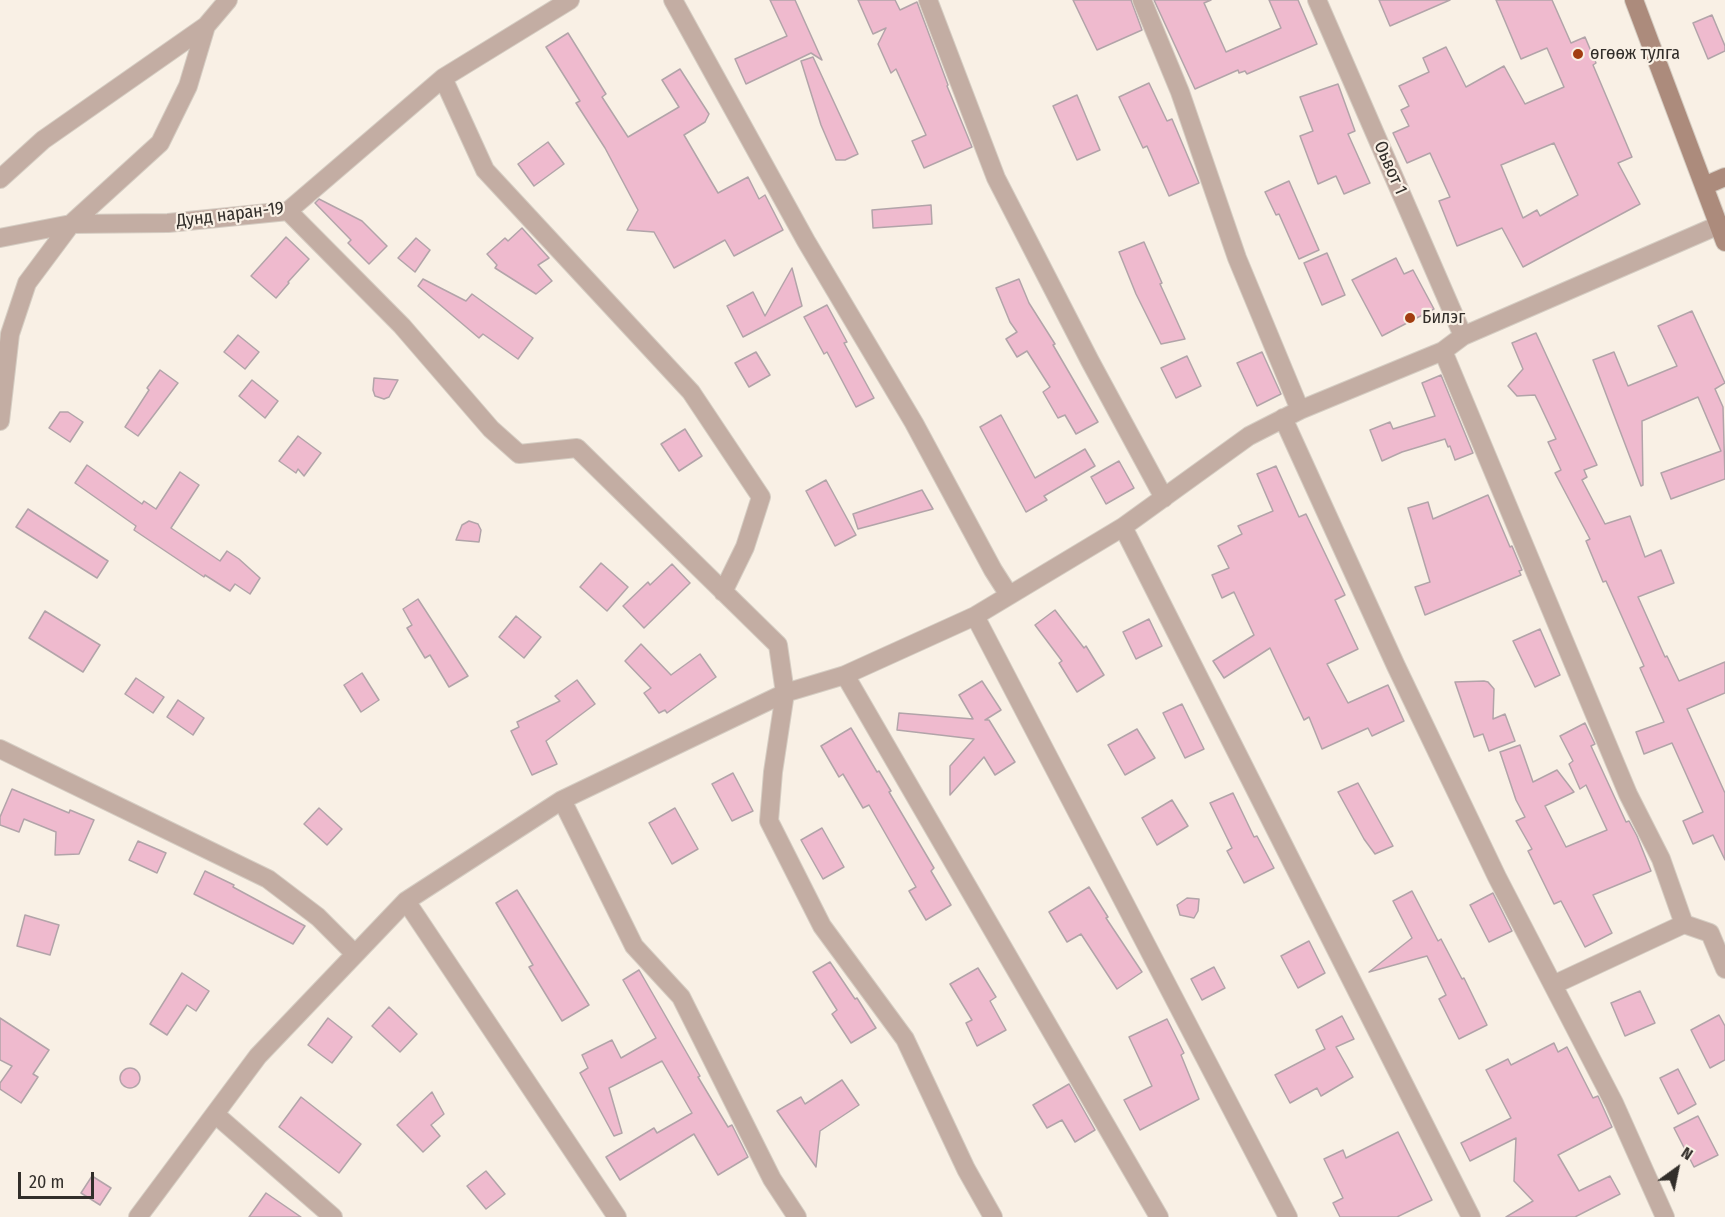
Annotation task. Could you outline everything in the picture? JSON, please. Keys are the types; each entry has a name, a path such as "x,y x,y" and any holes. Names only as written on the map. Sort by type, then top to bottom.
{"main road":[{"path":"1634,0 1722,234"},
{"path":"1704,186 1725,177"}],"street":[{"path":"0,179 43,140 206,26 228,0"},
{"name":"Дунд наран-19","path":"0,238 70,224 168,223 288,211 443,78 570,0"},
{"path":"674,0 806,241 914,423 993,570 1009,595"},
{"path":"928,0 996,178 1090,361 1164,498"},
{"path":"1142,0 1180,92 1237,258 1300,410"},
{"name":"Оьвот 1","path":"1317,0 1463,336"},
{"path":"0,421 10,334 27,283 70,224 160,143 188,86 206,26"},
{"path":"443,78 485,170 691,392 761,497 745,547 723,592"},
{"path":"288,211 402,326 491,429 512,448 519,454 577,448 778,645 785,693 773,772 769,821 822,926 905,1039 966,1169 993,1217"},
{"path":"138,1217 258,1056 406,902 562,800 785,693 845,675 975,616 1123,527 1249,436 1283,418 1443,351 1463,336 1722,234"},
{"path":"1443,351 1628,794 1661,859 1684,924"},
{"path":"1283,418 1497,877 1614,1103 1665,1217"},
{"path":"1123,527 1471,1217"},
{"path":"975,616 1288,1217"},
{"path":"845,675 1159,1217"},
{"path":"0,749 268,879 318,917 355,954"},
{"path":"562,800 634,946 681,997 772,1179 797,1217"},
{"path":"406,902 617,1217"},
{"path":"1553,986 1684,924 1717,928 1725,969"},
{"path":"215,1114 333,1217"}],"building":[{"path":"770,0 795,0 822,60 811,53 746,84 735,59 787,36"},
{"path":"858,0 895,0 900,10 917,2 972,147 924,168 912,141 926,135 896,69 891,73 878,44 886,28 873,34"},
{"path":"1073,0 1131,0 1142,30 1097,50"},
{"path":"1154,0 1211,0 1204,3 1226,52 1281,28 1269,0 1298,0 1317,44 1247,74 1245,71 1239,73 1238,70 1195,89"},
{"path":"1379,0 1450,0 1390,26"},
{"path":"1496,0 1552,0 1571,43 1585,37 1596,63 1593,65 1632,157 1618,163 1640,204 1523,267 1502,228 1457,246 1439,201 1450,197 1430,153 1407,163 1393,133 1409,126 1401,110 1409,106 1399,86 1429,72 1423,58 1446,47 1466,87 1504,66 1525,104 1564,87 1547,48 1521,59","holes":["1554,143 1578,195 1540,216 1537,210 1523,218 1501,165"]},
{"path":"1712,15 1725,51 1708,59 1693,23"},
{"path":"568,33 606,94 602,97 628,137 679,107 662,80 680,69 709,114 705,122 684,135 718,193 748,177 759,199 765,195 783,230 734,256 725,240 674,268 654,232 627,230 638,210 605,148 576,103 580,101 546,47"},
{"path":"813,57 858,154 845,160 836,160 821,125 801,61"},
{"path":"1149,83 1167,121 1172,119 1199,183 1169,196 1147,146 1143,148 1119,97"},
{"path":"1338,84 1355,131 1348,134 1370,183 1344,194 1336,176 1318,184 1300,136 1313,131 1300,97"},
{"path":"1077,95 1100,150 1077,160 1053,106"},
{"path":"548,142 564,164 534,186 518,164"},
{"path":"1289,181 1319,250 1299,259 1279,214 1276,215 1265,192"},
{"path":"319,199 362,221 387,246 369,264 348,243 351,240 315,203"},
{"path":"931,205 932,224 873,228 872,210"},
{"path":"522,228 549,258 538,265 552,281 536,294 495,268 497,265 487,254 505,238 508,241"},
{"path":"286,237 309,259 276,298 251,276"},
{"path":"416,238 430,250 415,272 398,258"},
{"path":"1144,242 1185,339 1161,344 1136,294 1119,252"},
{"path":"1327,253 1345,295 1322,305 1304,263"},
{"path":"1396,258 1404,274 1413,270 1434,309 1382,336 1352,280"},
{"path":"792,268 802,306 743,337 727,306 753,292 765,316"},
{"path":"423,279 466,301 472,294 533,338 518,359 483,334 479,338 418,286"},
{"path":"1019,279 1029,303 1055,344 1053,345 1098,422 1076,434 1065,415 1058,418 1043,392 1050,387 1027,351 1017,357 1006,339 1017,332 1010,322 996,288"},
{"path":"827,305 847,342 844,343 874,398 856,407 827,352 824,354 804,317"},
{"path":"1692,311 1725,383 1715,389 1723,407 1725,479 1671,499 1661,473 1721,451 1698,397 1642,421 1643,485 1641,486 1593,360 1614,352 1628,386 1677,366 1658,326"},
{"path":"1536,333 1597,465 1584,470 1587,477 1582,480 1605,524 1630,516 1645,557 1661,550 1674,583 1638,597 1665,657 1667,656 1679,681 1725,662 1725,693 1687,709 1725,793 1725,860 1713,835 1693,844 1683,821 1703,812 1672,743 1644,754 1636,732 1664,722 1640,668 1644,666 1606,581 1603,582 1586,541 1590,539 1555,473 1561,470 1548,442 1556,439 1539,403 1535,395 1517,396 1508,386 1523,369 1512,343"},
{"path":"238,335 259,352 245,369 224,352"},
{"path":"756,352 770,375 749,387 735,363"},
{"path":"1262,352 1281,394 1257,406 1237,363"},
{"path":"1187,356 1201,386 1176,398 1161,368"},
{"path":"160,370 178,383 138,436 125,427"},
{"path":"1441,375 1473,453 1455,460 1445,439 1402,452 1382,461 1370,430 1390,422 1393,429 1435,416 1422,383"},
{"path":"374,378 398,380 389,397 384,399 375,396"},
{"path":"252,380 278,401 265,418 239,396"},
{"path":"60,412 68,412 83,422 70,442 49,428"},
{"path":"1001,415 1035,478 1085,449 1095,466 1044,496 1047,500 1026,512 980,427"},
{"path":"685,429 702,456 679,471 661,444"},
{"path":"298,436 321,453 304,476 298,469 296,473 279,461"},
{"path":"1119,461 1134,488 1106,504 1091,477"},
{"path":"87,465 142,504 144,501 156,509 180,472 199,485 171,528 220,561 227,551 239,559 260,578 250,594 235,584 230,591 205,575 204,577 134,530 136,526 75,483"},
{"path":"1276,466 1299,517 1306,514 1345,595 1335,600 1358,649 1327,664 1348,703 1388,685 1404,721 1372,736 1368,728 1322,749 1309,717 1304,720 1270,648 1224,678 1213,661 1254,635 1234,592 1222,598 1212,575 1229,568 1218,546 1242,534 1238,526 1273,511 1257,474"},
{"path":"826,480 856,535 835,546 806,491"},
{"path":"922,490 933,509 858,529 853,514"},
{"path":"1488,495 1522,570 1519,571 1521,575 1425,615 1415,587 1430,582 1408,508 1428,502 1433,519"},
{"path":"28,509 108,561 97,578 16,527"},
{"path":"469,521 478,524 481,530 479,542 456,540 462,525"},
{"path":"601,563 628,587 607,611 580,587"},
{"path":"672,564 690,583 644,628 623,606 648,582 650,585"},
{"path":"418,599 468,676 449,687 430,655 425,658 407,628 412,625 403,609"},
{"path":"1055,610 1084,648 1086,646 1104,675 1077,692 1059,663 1062,661 1035,625"},
{"path":"45,611 100,645 83,672 29,638"},
{"path":"516,616 541,637 524,658 499,637"},
{"path":"1149,619 1162,646 1136,659 1123,632"},
{"path":"1540,629 1560,675 1535,687 1513,641"},
{"path":"641,644 671,675 700,654 716,677 667,713 665,710 659,713 644,693 651,688 625,661"},
{"path":"362,673 379,700 361,712 344,685"},
{"path":"136,678 164,697 153,713 125,694"},
{"path":"577,680 595,704 546,741 557,764 532,775 511,731 519,727 517,722 560,701 555,696"},
{"path":"982,681 1001,710 985,720 989,720 1015,762 995,775 984,757 950,795 950,766 974,739 897,730 899,713 973,719 959,695"},
{"path":"1484,681 1494,689 1493,719 1505,714 1515,741 1489,751 1483,734 1474,737 1455,682"},
{"path":"178,700 204,718 193,735 167,717"},
{"path":"1182,704 1204,749 1185,758 1163,713"},
{"path":"1585,723 1595,744 1591,746 1626,822 1629,821 1637,836 1651,871 1593,895 1612,933 1585,947 1561,901 1554,904 1528,851 1532,849 1516,821 1525,817 1516,800 1500,752 1520,745 1533,782 1557,770 1574,792 1545,806 1566,847 1607,830 1586,785 1580,789 1569,764 1573,761 1560,736"},
{"path":"851,728 891,791 889,792 934,868 931,871 951,905 926,920 909,891 916,887 869,805 863,808 843,774 839,777 821,746"},
{"path":"1137,729 1155,758 1125,775 1108,745"},
{"path":"733,773 753,811 732,821 712,784"},
{"path":"1358,783 1393,846 1375,854 1338,792"},
{"path":"12,789 69,813 70,810 94,820 79,854 55,855 56,832 24,819 19,832 0,825 0,817"},
{"path":"1233,793 1254,837 1257,836 1274,868 1244,883 1227,851 1232,848 1210,803"},
{"path":"1172,800 1188,826 1157,845 1142,818"},
{"path":"319,808 342,829 327,845 304,824"},
{"path":"675,808 698,849 672,864 649,823"},
{"path":"822,828 844,867 823,879 801,840"},
{"path":"138,841 166,853 157,873 129,860"},
{"path":"205,871 305,926 293,944 194,894"},
{"path":"1089,887 1108,917 1106,918 1142,972 1117,989 1081,934 1067,942 1049,912"},
{"path":"517,890 589,1005 562,1021 529,967 533,965 496,903"},
{"path":"1412,891 1438,941 1441,939 1462,979 1464,978 1487,1025 1459,1039 1439,999 1446,995 1427,956 1369,972 1412,938 1393,901"},
{"path":"1493,893 1512,931 1489,942 1470,905"},
{"path":"1187,898 1199,899 1198,911 1194,918 1180,915 1177,905"},
{"path":"25,915 59,925 50,955 17,946"},
{"path":"1309,941 1325,973 1298,988 1281,956"},
{"path":"830,962 876,1028 851,1043 832,1014 837,1010 813,972"},
{"path":"1214,967 1225,988 1202,1000 1191,979"},
{"path":"978,968 996,997 990,1001 1006,1030 977,1046 966,1023 972,1020 950,984"},
{"path":"639,970 700,1076 698,1077 728,1127 732,1125 748,1157 718,1175 694,1134 620,1180 606,1157 654,1128 657,1133 692,1113 662,1061 609,1088 622,1133 614,1136 580,1073 588,1068 582,1055 612,1040 621,1058 656,1038 623,980"},
{"path":"182,973 209,991 196,1011 187,1005 167,1035 150,1024"},
{"path":"1640,991 1655,1023 1625,1036 1611,1003"},
{"path":"389,1007 417,1034 400,1052 372,1026"},
{"path":"1719,1015 1725,1026 1725,1060 1710,1068 1691,1030"},
{"path":"1342,1016 1354,1039 1336,1047 1353,1077 1321,1096 1317,1088 1290,1103 1275,1075 1325,1049 1316,1030"},
{"path":"0,1018 49,1050 33,1074 38,1077 21,1103 0,1089 0,1083 12,1066 0,1060"},
{"path":"328,1018 352,1037 332,1063 308,1045"},
{"path":"1167,1019 1184,1053 1181,1055 1199,1099 1140,1130 1124,1100 1152,1086 1129,1037"},
{"path":"1554,1043 1558,1052 1567,1047 1593,1098 1598,1096 1612,1127 1558,1155 1579,1191 1610,1176 1620,1194 1575,1217 1506,1217 1533,1201 1514,1181 1516,1138 1470,1161 1461,1143 1511,1118 1486,1070 1508,1059 1511,1065"},
{"path":"130,1068 137,1071 140,1078 137,1085 130,1088 123,1085 120,1078 123,1071"},
{"path":"1678,1069 1696,1104 1678,1114 1660,1078"},
{"path":"842,1080 859,1105 820,1131 816,1167 777,1111 801,1097 805,1104"},
{"path":"1069,1084 1095,1130 1075,1142 1062,1120 1047,1128 1033,1105"},
{"path":"432,1092 444,1114 431,1125 440,1136 423,1152 397,1125"},
{"path":"301,1097 361,1144 339,1173 279,1127"},
{"path":"1698,1116 1718,1155 1694,1167 1674,1128"},
{"path":"1398,1132 1432,1200 1397,1217 1340,1217 1333,1203 1343,1198 1324,1159 1343,1150 1346,1158"},
{"path":"486,1171 505,1194 486,1209 467,1186"},
{"path":"92,1176 111,1188 100,1205 81,1193"},
{"path":"266,1193 301,1217 249,1217"}],"place":[{"name":"өгөөж тулга","path":"1578,54"},
{"name":"Билэг","path":"1410,318"}]}
